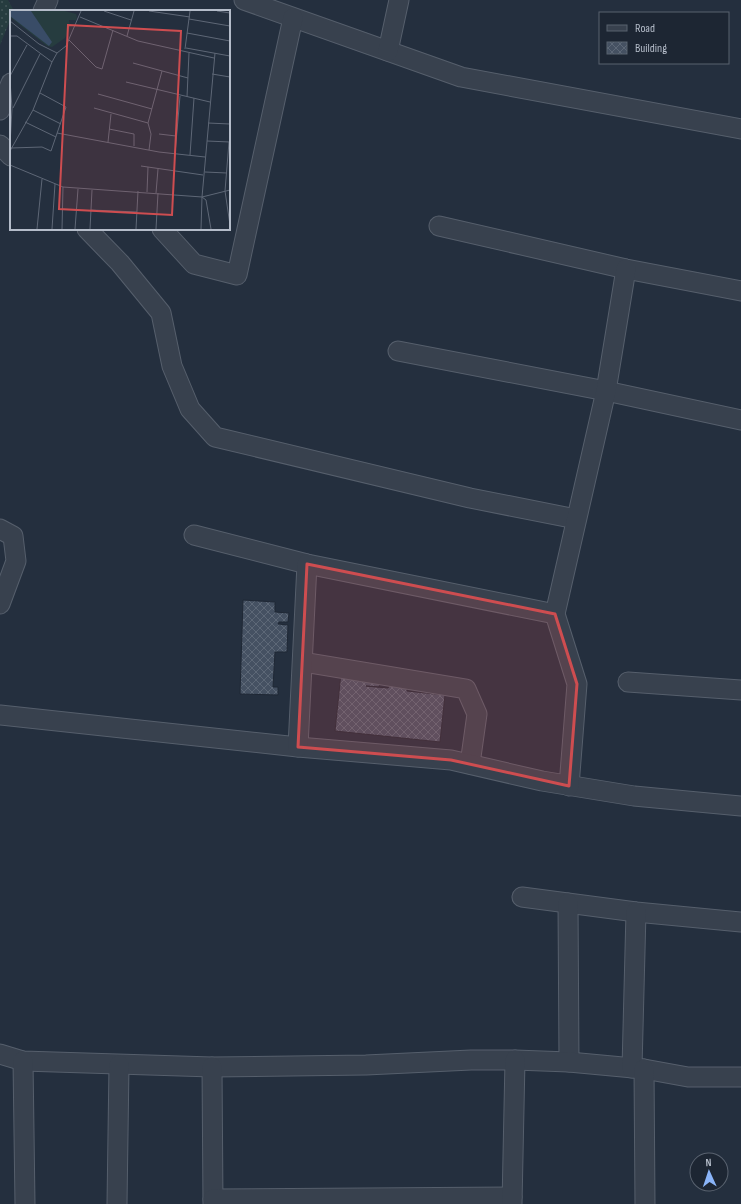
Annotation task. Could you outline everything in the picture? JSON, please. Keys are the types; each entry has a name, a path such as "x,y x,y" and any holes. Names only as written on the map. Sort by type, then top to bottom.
{"street":[{"path":"244,0 461,77 741,129"},
{"path":"388,51 399,0"},
{"path":"163,230 194,264 237,275 293,18"},
{"path":"0,146 10,155"},
{"path":"439,226 626,269 741,291"},
{"path":"88,230 120,263 161,313 172,366 190,409 215,437 470,498 576,519"},
{"path":"569,786 577,684 554,614 606,391 626,269"},
{"path":"398,351 606,391 741,420"},
{"path":"0,529 13,536 16,561 0,604"},
{"path":"194,535 307,564 554,614"},
{"path":"298,748 307,564"},
{"path":"303,662 466,688 477,714 470,764"},
{"path":"628,682 741,690"},
{"path":"0,715 298,748 451,760 569,786 634,796 741,806"},
{"path":"522,897 636,912 741,922"},
{"path":"568,903 569,1062"},
{"path":"636,912 638,1069 646,1204"},
{"path":"0,1054 23,1061 212,1067 366,1065 471,1060 515,1060 569,1062 638,1069 688,1077 741,1078"},
{"path":"212,1067 213,1202 512,1200 515,1060"},
{"path":"23,1061 25,1204"},
{"path":"117,1204 119,1065"}],"highlighted area":[{"path":"307,564 555,614 577,684 569,786 451,760 298,747"}],"green space":[{"path":"0,0 8,0 13,10 10,10 10,20 0,45"}],"building":[{"path":"243,600 275,602 275,612 289,613 288,622 279,622 278,624 288,625 287,652 275,652 273,687 278,687 278,695 240,694"},
{"path":"341,673 380,677 379,687 366,686 388,688 390,685 407,687 407,691 445,695 440,742 335,731"}]}
